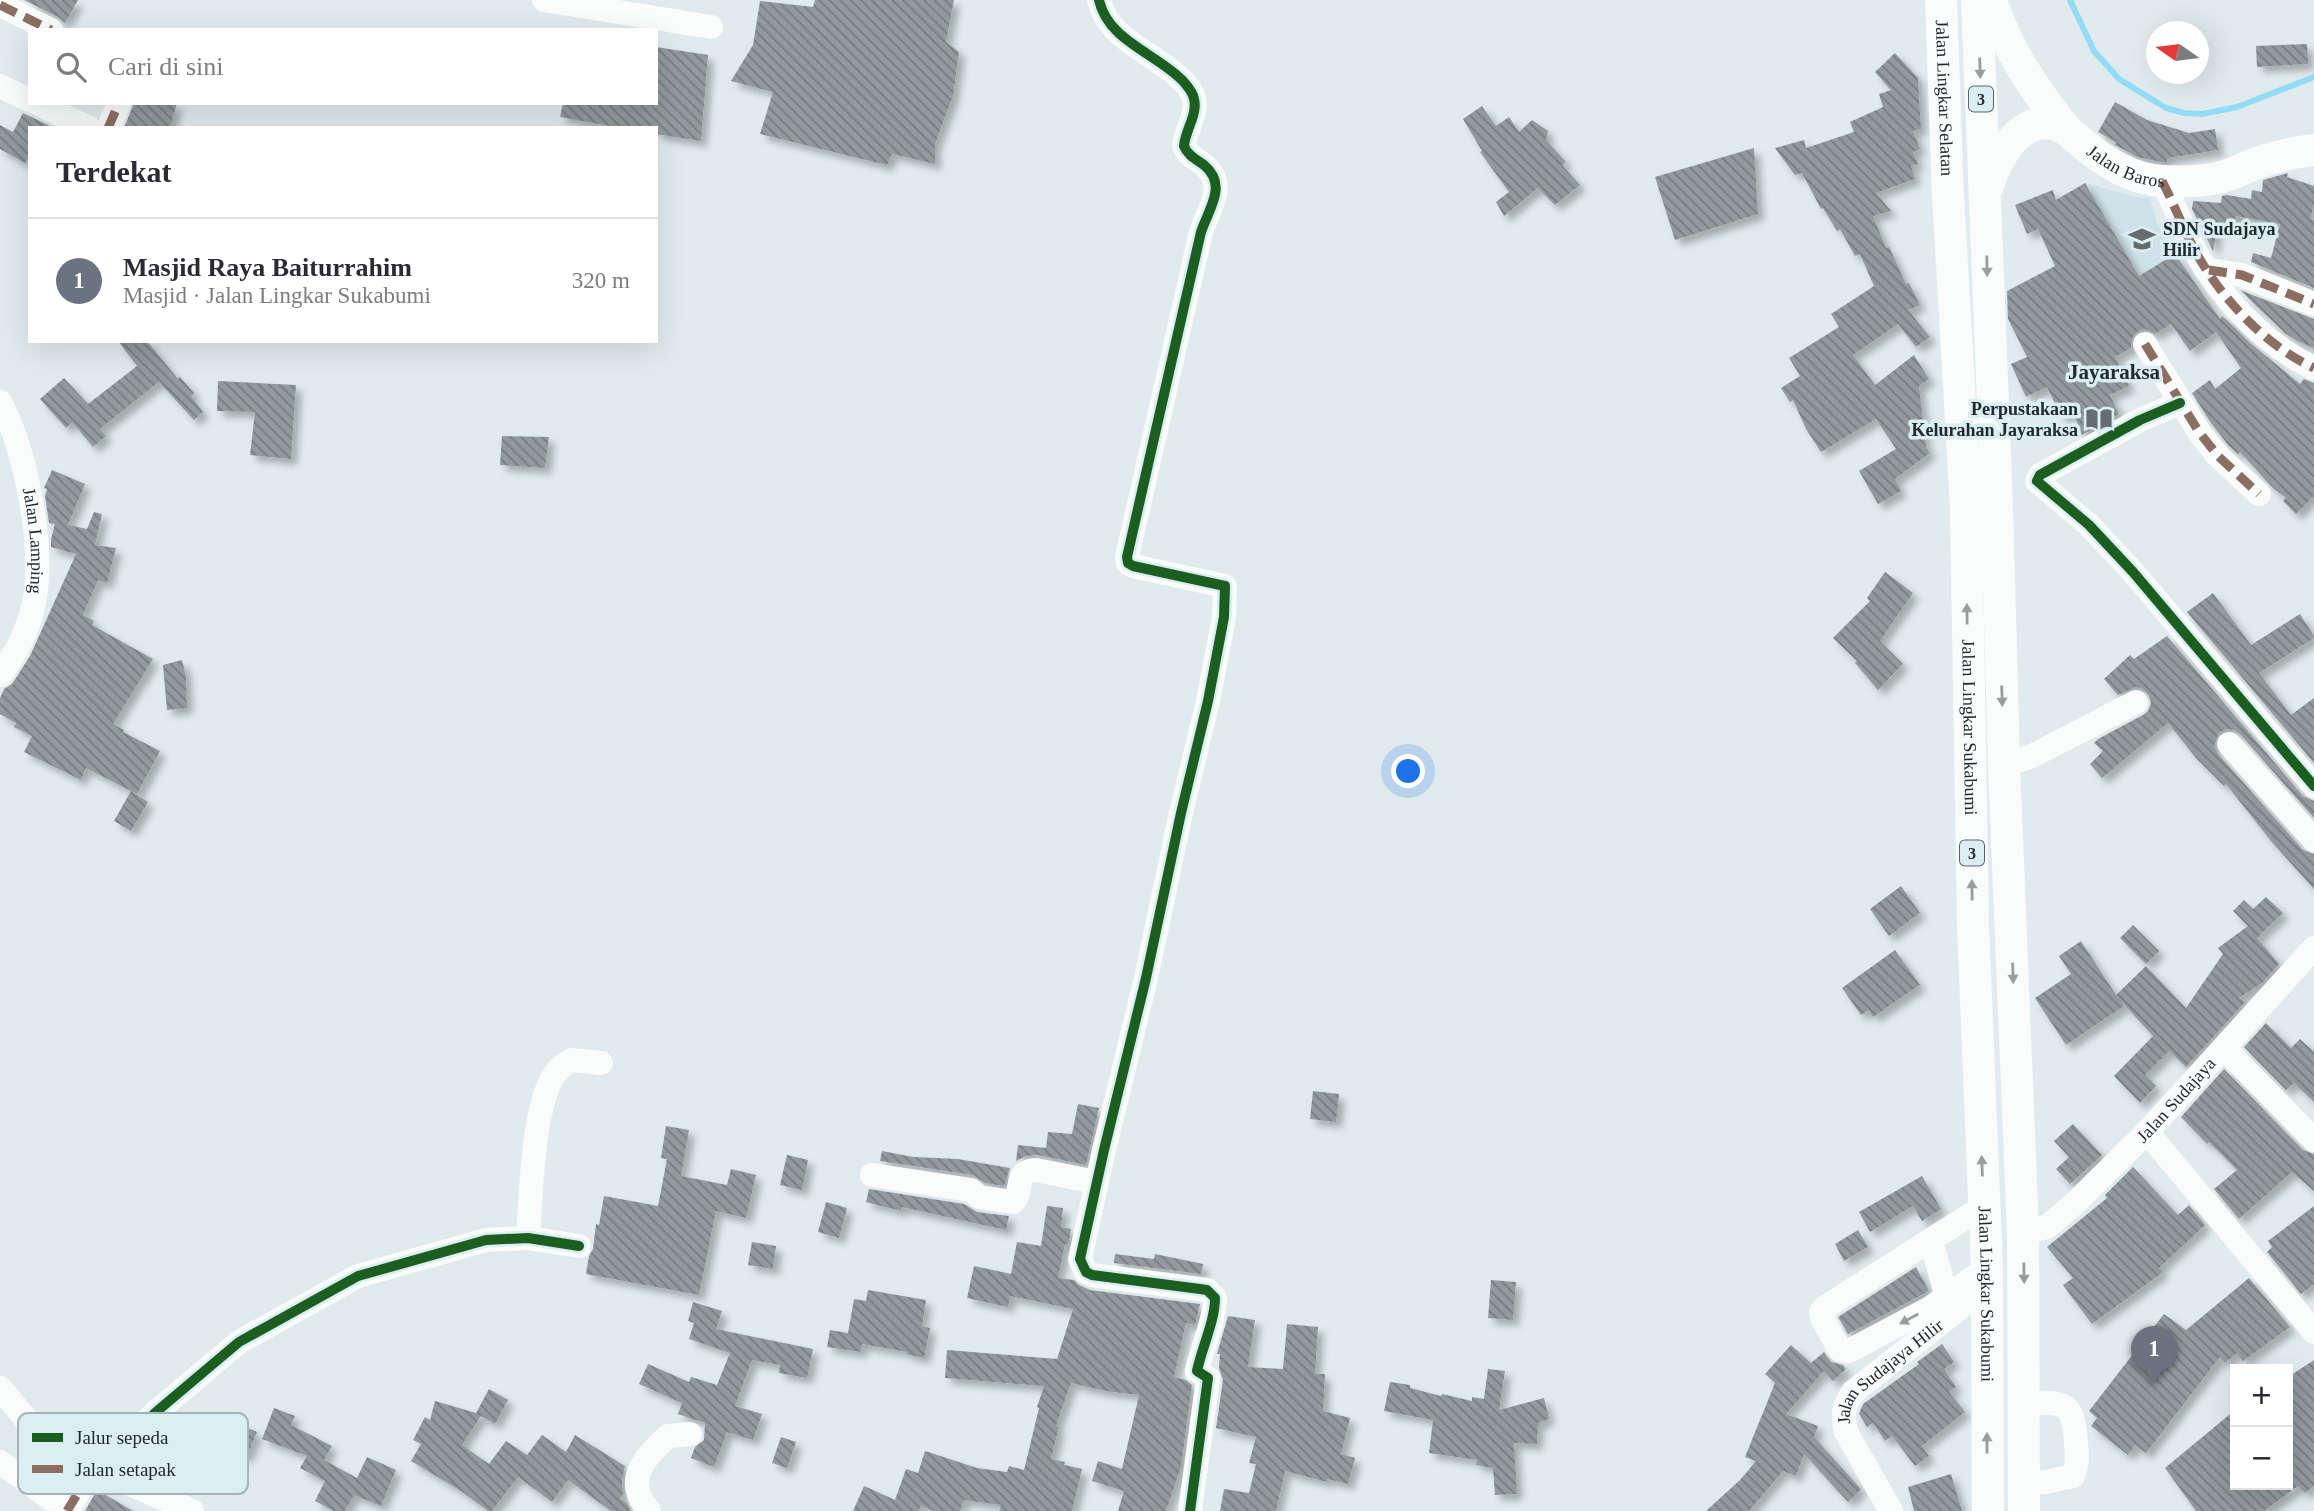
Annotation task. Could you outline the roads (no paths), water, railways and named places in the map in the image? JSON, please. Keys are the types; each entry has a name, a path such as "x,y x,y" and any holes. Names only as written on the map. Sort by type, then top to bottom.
{"main road":[{"name":"Jalan Lingkar Selatan","path":"1941,0 1948,195"},
{"name":"Jalan Lingkar Selatan","path":"1977,0 1985,197"},
{"name":"Jalan Baros","path":"1991,0 2018,64 2036,93 2065,128 2118,168 2162,181 2222,177 2260,162 2314,150"},
{"path":"1985,197 2003,150 2018,135 2042,123 2065,128"},
{"name":"Jalan Lingkar Sukabumi","path":"1948,195 1966,507 1973,926 1987,1277 1988,1511"},
{"name":"Jalan Lingkar Sukabumi","path":"1985,197 2004,765 2024,1233 2024,1497"},
{"path":"1973,926 2011,923"}],"street":[{"path":"544,0 711,27"},
{"path":"1099,0 1101,10 1113,29 1167,65 1188,86 1195,103 1184,146 1186,152 1212,172 1217,180 1201,232 1127,560 1133,566 1225,586 1224,617 1208,701 1146,978 1080,1258 1086,1272 1092,1275 1207,1290 1215,1297 1213,1315 1202,1345 1197,1371 1208,1378 1190,1511"},
{"path":"0,5 47,28"},
{"path":"0,86 28,99"},
{"path":"41,105 85,126"},
{"path":"109,126 118,105"},
{"path":"2162,181 2190,241 2216,284 2263,336 2297,361 2314,369"},
{"path":"2209,270 2242,275 2314,304"},
{"path":"2145,344 2190,421 2218,456 2259,494"},
{"name":"Jalan Lamping","path":"0,401 15,436 22,462 37,545 34,602 28,624 0,675"},
{"path":"2180,403 2140,419 2040,475 2037,481 2089,525 2133,572 2314,786"},
{"path":"2004,765 2032,756 2136,702"},
{"path":"2229,744 2314,840"},
{"name":"Jalan Sudajaya","path":"2024,1233 2047,1227 2147,1132 2314,948"},
{"path":"2224,1048 2314,1140"},
{"path":"528,1238 536,1133 549,1085 558,1070 571,1060 601,1063"},
{"path":"2147,1132 2314,1332"},
{"path":"872,1175 971,1190 979,1198 1013,1202 1017,1198 1022,1176 1027,1171 1036,1170 1096,1182"},
{"path":"1931,1241 1949,1306 1849,1351 1840,1350 1822,1318 1821,1312 1824,1308 1984,1206"},
{"path":"155,1413 229,1350 358,1276 486,1240 528,1238 579,1246"},
{"name":"Jalan Sudajaya Hilir","path":"1891,1511 1846,1432 1842,1417 1844,1405 1853,1392 1949,1306 1987,1277"},
{"path":"0,1388 21,1413"},
{"path":"2024,1497 2046,1482 2073,1476 2078,1465 2074,1416 2066,1407 2054,1402 2025,1403"},
{"path":"649,1511 635,1484 639,1470 668,1436 690,1434"},
{"path":"0,1462 18,1475"},
{"path":"44,1494 59,1505"},
{"path":"153,1494 192,1511"}],"waterway":[{"path":"2070,0 2094,51 2119,79 2166,108 2202,114 2237,107 2314,77"}],"place":[{"name":"SDN Sudajaya Hilir","path":"2142,239"},
{"name":"Perpustakaan Kelurahan Jayaraksa","path":"2099,419"},
{"name":"Masjid Raya Baiturrahim","path":"2154,1384"}],"district":[{"name":"Jayaraksa","path":"2114,372"}]}
